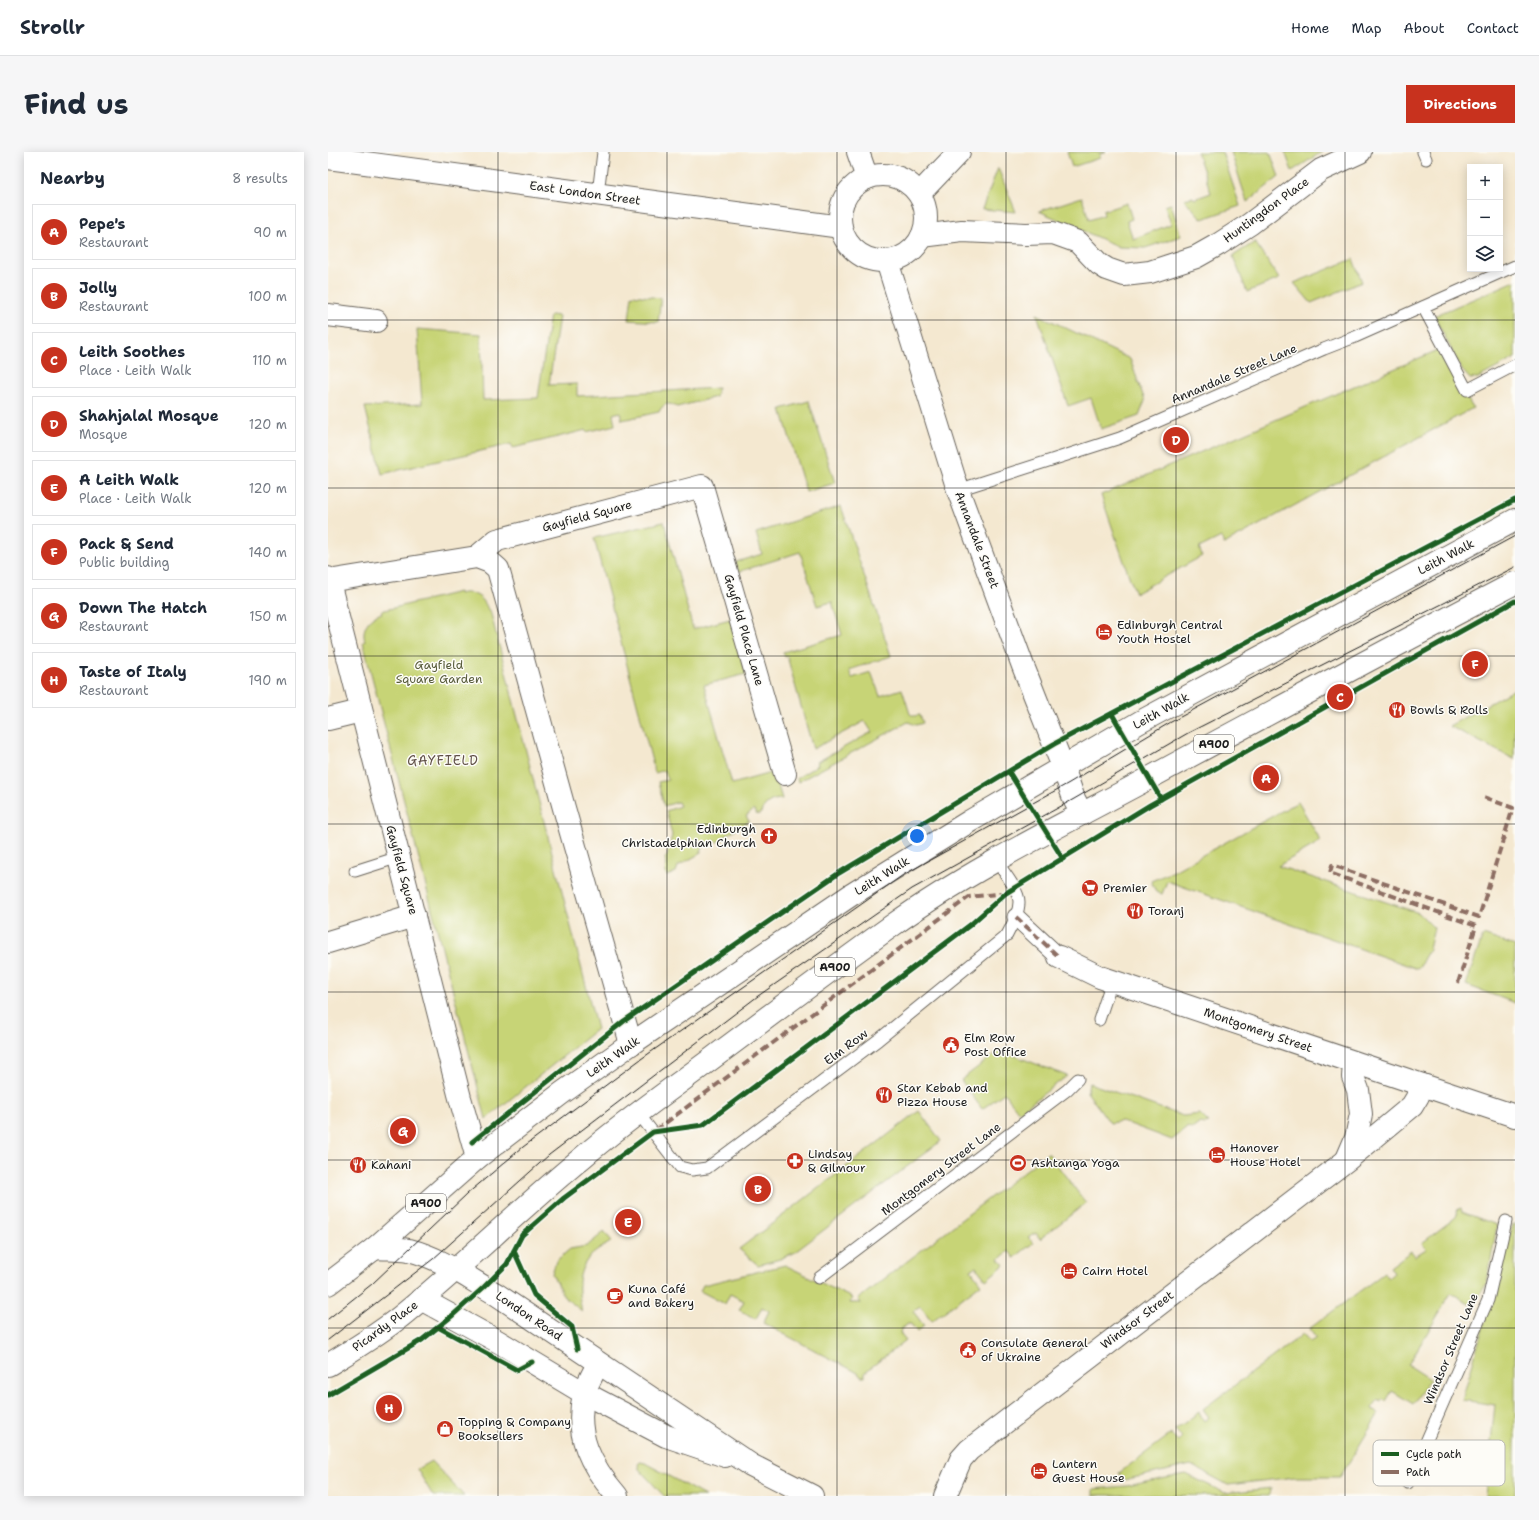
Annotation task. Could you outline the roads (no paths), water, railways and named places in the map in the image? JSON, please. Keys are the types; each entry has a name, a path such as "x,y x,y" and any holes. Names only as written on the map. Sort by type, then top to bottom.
{"street":[{"path":"858,152 867,178"},
{"path":"919,194 959,152"},
{"name":"Huntingdon Place","path":"922,236 962,232 1026,234 1053,233 1078,242 1099,264 1107,269 1124,275 1150,272 1196,257 1219,244 1250,224 1321,170 1360,152"},
{"name":"East London Street","path":"328,158 841,228"},
{"path":"888,175 896,177 911,185 919,194 924,207 926,218 922,236 910,251 897,258 887,261 869,258 858,253 847,242 841,228 840,218 844,200 851,189 867,178 888,175"},
{"name":"Annandale Street","path":"887,261 958,490 1023,666 1074,799 1082,814"},
{"path":"328,315 376,321"},
{"name":"Gayfield Square","path":"477,1158 460,1098 328,580 477,557 497,540 702,486"},
{"name":"Gayfield Place Lane","path":"702,486 785,774"},
{"name":"Leith Walk","path":"375,1248 477,1158 562,1093 631,1044 851,896 970,821 1140,722 1515,520"},
{"path":"477,557 490,562 498,569 631,1044"},
{"name":"A900","path":"421,1299 584,1156 638,1113 897,922 996,861 1393,646 1515,583"},
{"path":"328,719 361,711"},
{"path":"328,942 414,916"},
{"name":"Montgomery Street","path":"1016,917 1059,957 1088,972 1354,1063 1515,1116"},
{"path":"1347,1160 1356,1138 1361,1114 1358,1090 1353,1077 1354,1063"},
{"name":"Windsor Street","path":"945,1496 961,1459 969,1450 1347,1160 1412,1106 1422,1085"},
{"name":"A900","path":"328,1284 375,1248"},
{"name":"London Road","path":"375,1248 408,1250 455,1269 496,1294 751,1465 812,1496"},
{"name":"London Road","path":"421,1299 499,1342 584,1393 666,1436 751,1465"},
{"name":"Picardy Place","path":"328,1366 363,1344 403,1315 421,1299"},
{"path":"598,1363 584,1393 581,1416 584,1440 588,1454 597,1471 617,1496"}],"lane":[{"path":"598,194 603,152"},
{"name":"Annandale Street Lane","path":"958,490 1120,438 1324,349 1355,337 1515,266"},
{"path":"1423,307 1467,390 1515,365"},
{"path":"355,871 399,857"},
{"name":"Elm Row","path":"638,1113 680,1167 692,1170 707,1168 878,1040 1007,935 1016,917 1019,902 1014,888 996,861"},
{"path":"1099,1020 1112,981"},
{"name":"Montgomery Street Lane","path":"819,1278 1067,1090 1078,1079"},
{"name":"Windsor Street Lane","path":"1427,1440 1488,1300 1506,1222"}],"tram line":[{"path":"328,1319 372,1284 467,1194 523,1147 641,1059 903,875 1069,783 1171,722 1515,536"},
{"path":"328,1340 433,1259 549,1155 758,996 912,889 1074,799 1188,733 1515,567"}],"place":[{"name":"Shahjalal Mosque","path":"1176,440"},
{"name":"Edinburgh Central Youth Hostel","path":"1104,632"},
{"name":"Pack & Send","path":"1475,664"},
{"name":"Leith Soothes","path":"1340,697"},
{"name":"Bowls & Rolls","path":"1397,710"},
{"name":"Pepe's","path":"1266,778"},
{"name":"Edinburgh Christadelphian Church","path":"769,836"},
{"name":"Premier","path":"1090,888"},
{"name":"Toranj","path":"1135,911"},
{"name":"Elm Row Post Office","path":"951,1045"},
{"name":"Star Kebab and Pizza House","path":"884,1095"},
{"name":"Down The Hatch","path":"403,1131"},
{"name":"Hanover House Hotel","path":"1217,1155"},
{"name":"Lindsay & Gilmour","path":"795,1161"},
{"name":"Ashtanga Yoga","path":"1018,1163"},
{"name":"Kahani","path":"358,1165"},
{"name":"Jolly","path":"758,1189"},
{"name":"A Leith Walk","path":"628,1222"},
{"name":"Cairn Hotel","path":"1069,1271"},
{"name":"Kuna Café and Bakery","path":"615,1296"},
{"name":"Consulate General of Ukraine","path":"968,1350"},
{"name":"Taste of Italy","path":"389,1408"},
{"name":"Topping & Company Booksellers","path":"445,1429"},
{"name":"Lantern Guest House","path":"1039,1471"}],"district":[{"name":"GAYFIELD","path":"443,760"}],"park label":[{"name":"Gayfield Square Garden","path":"439,672"}]}
